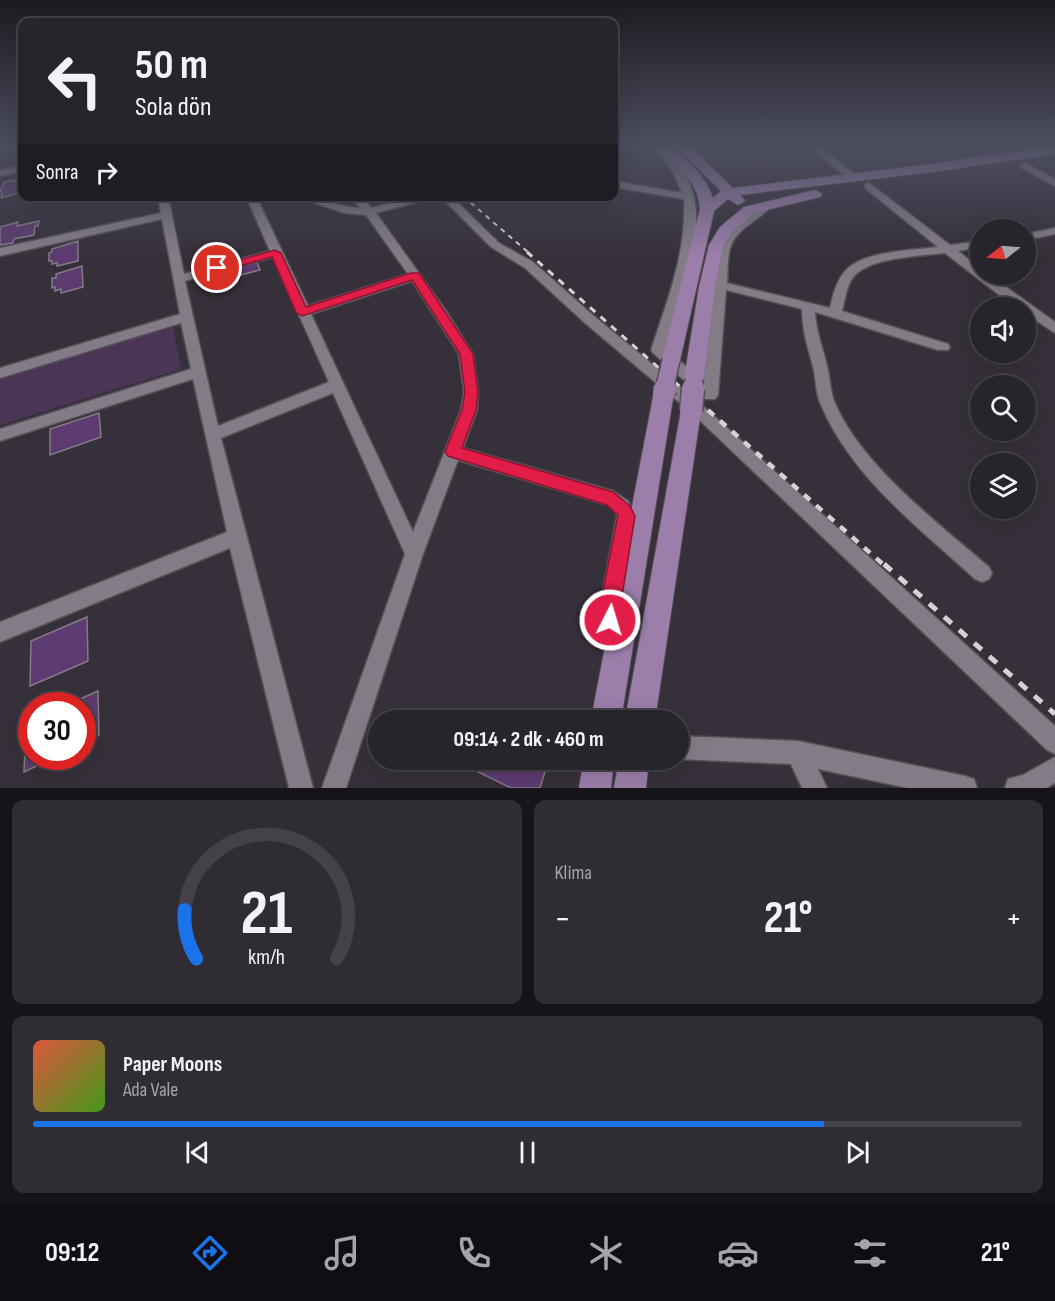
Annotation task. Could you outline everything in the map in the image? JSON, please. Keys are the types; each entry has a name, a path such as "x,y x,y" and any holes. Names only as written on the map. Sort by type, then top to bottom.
{"main road":[{"path":"608,710 664,392 707,209 706,194 698,182"},
{"path":"716,182 749,210"},
{"path":"736,182 769,187"},
{"path":"707,209 727,193 819,182"},
{"path":"642,710 691,411 705,298 716,245 725,230 749,210 768,204 902,182"},
{"path":"595,788 597,770"},
{"path":"630,788 632,770"}],"street":[{"path":"684,182 691,208 688,246 658,350 710,395 724,248 731,232 762,212 768,204"},
{"path":"618,185 688,197"},
{"path":"869,186 1011,297"},
{"path":"163,201 212,435 301,788"},
{"path":"253,201 414,554"},
{"path":"316,201 348,211 368,212 414,201"},
{"path":"334,788 414,554 469,410 471,392 466,354 415,276 360,201"},
{"path":"450,201 495,245 529,265 590,320 698,410 1055,741"},
{"path":"0,252 166,215"},
{"path":"1036,235 1055,231"},
{"path":"835,314 843,281 858,266 879,258 970,245"},
{"path":"178,279 275,253"},
{"path":"302,312 415,276"},
{"path":"721,285 835,314 943,347"},
{"path":"809,307 812,346 820,366 823,392 850,439 884,483 982,573"},
{"path":"1036,315 1055,328"},
{"path":"0,373 186,316"},
{"path":"0,435 198,372"},
{"path":"212,435 337,385"},
{"path":"453,452 613,499 622,506 626,516 609,611 610,620 621,630"},
{"path":"0,632 236,537"},
{"path":"689,748 798,753 965,788"},
{"path":"798,753 815,788"},
{"path":"1017,788 1027,786 1055,769"}],"shaded area":[{"path":"173,327 181,369 0,425 0,377"}],"building":[{"path":"4,182 18,182 18,193 1,198 2,192 0,191"},
{"path":"39,221 38,226 35,226 34,235 14,239 13,243 0,245 0,227 18,222 17,226"},
{"path":"78,241 78,261 57,266 57,263 52,264 52,261 49,261 49,253 52,249"},
{"path":"257,262 260,270 207,284 205,276"},
{"path":"82,266 83,287 61,293 61,289 55,291 55,287 52,288 52,278 56,278 56,274"},
{"path":"99,413 101,437 50,455 50,429"},
{"path":"87,617 88,661 30,686 31,641"},
{"path":"98,691 99,735 96,736 96,692"},
{"path":"474,770 546,770 540,788 511,788"}],"railway":[{"path":"469,201 529,253"},
{"path":"527,252 685,391"},
{"path":"684,389 885,566"},
{"path":"884,564 1055,714"}],"route":[{"path":"217,268 275,253 302,312 415,276 466,354 471,392 469,410 453,452 613,499 625,511 609,611 610,620"}]}
